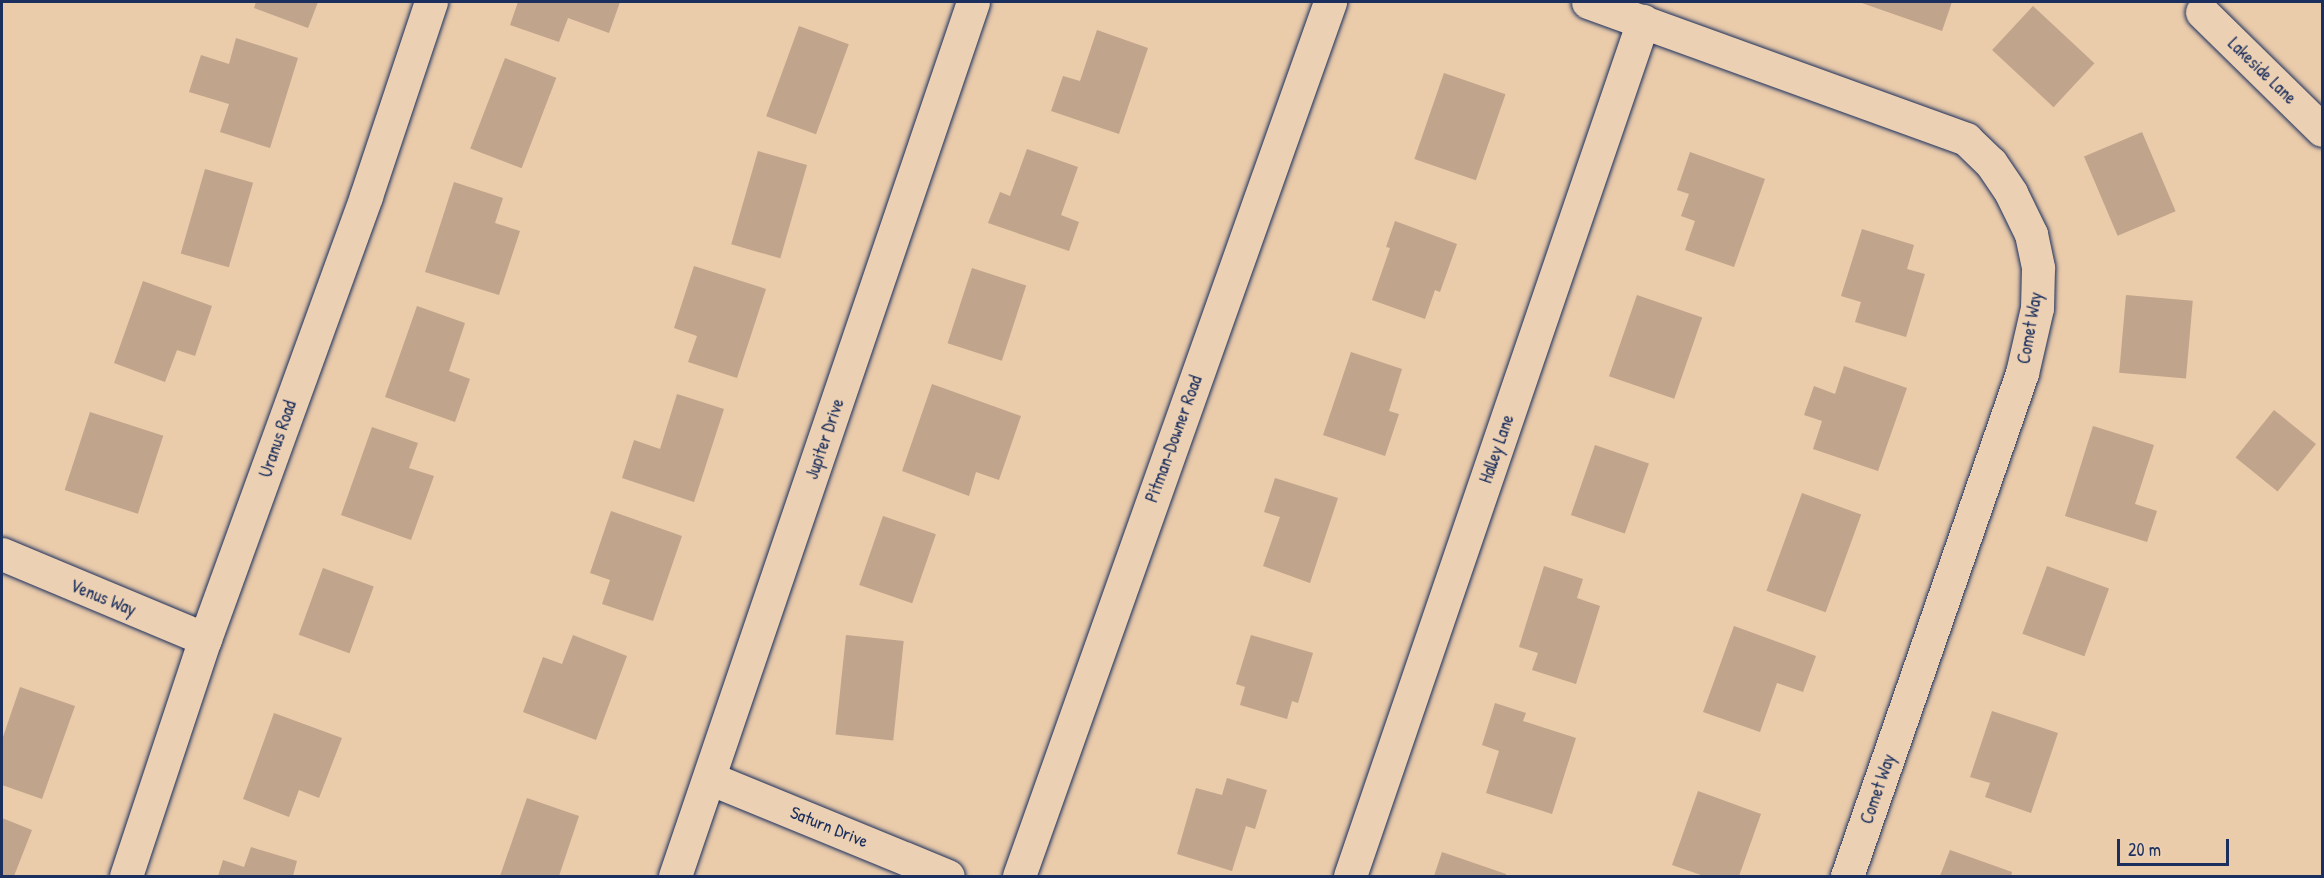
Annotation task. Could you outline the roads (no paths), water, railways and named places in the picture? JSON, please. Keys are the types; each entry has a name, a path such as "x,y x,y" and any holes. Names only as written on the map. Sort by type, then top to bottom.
{"street":[{"name":"Uranus Road","path":"126,876 205,639 366,195 432,2"},
{"name":"Jupiter Drive","path":"675,876 973,2"},
{"name":"Pitman-Downer Road","path":"1019,876 1330,2"},
{"name":"Comet Way","path":"1588,2 1966,139 1990,163 2011,193 2031,234 2038,268 2037,308 2022,372 1847,876"},
{"name":"Lakeside Lane","path":"2202,12 2322,130"},
{"name":"Halley Lane","path":"1350,876 1643,21"},
{"name":"Venus Way","path":"2,554 205,639"},
{"name":"Saturn Drive","path":"709,778 948,876"}]}
